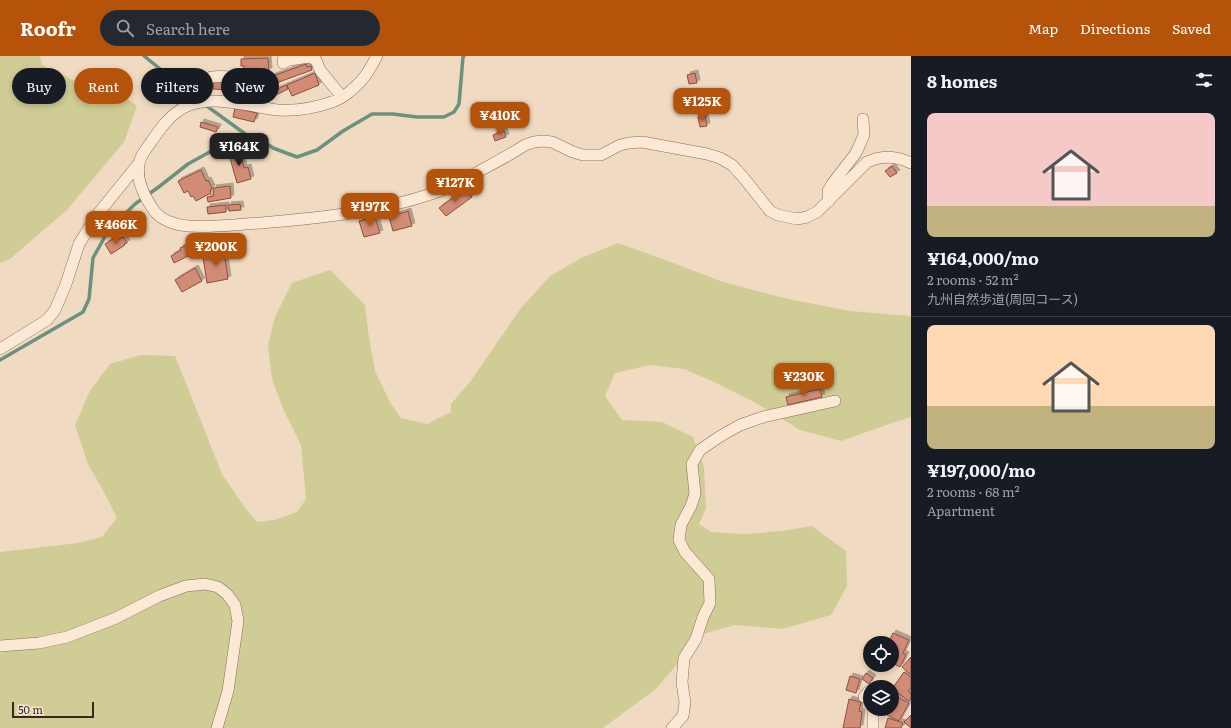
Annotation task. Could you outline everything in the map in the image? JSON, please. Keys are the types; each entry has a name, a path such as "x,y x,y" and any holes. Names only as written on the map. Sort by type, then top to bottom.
{"street":[{"path":"284,56 283,63 289,60 309,57 316,60 320,70 342,97"},
{"path":"213,101 279,110 302,110 335,102 359,83 377,56"},
{"path":"0,349 47,320 55,310 66,284 79,244 97,215 139,163 161,129 186,104"},
{"path":"829,201 828,191 856,153 864,136 863,119"},
{"path":"139,163 141,187 153,210 161,218 186,226 211,227 320,218 391,205 435,193 464,180 525,146 534,142 543,141 552,142 573,152 584,155 601,155 620,145 642,142 720,158 732,165 770,211 778,215 797,219 807,217 817,212 867,162 877,158 889,157 903,159 911,163"},
{"path":"672,728 682,716 685,704 682,682 684,658 696,639 710,603 709,579 686,552 679,540 681,525 692,506 695,494 692,464 700,450 740,425 835,401"},
{"path":"0,646 39,643 67,637 116,618 160,596 186,586 205,584 218,587 227,594 235,606 238,622 228,691 217,728"},
{"path":"873,716 873,728"}],"shaded area":[{"path":"0,56 40,56 42,65 48,68 12,68 12,104 66,104 66,77 74,80 74,104 133,103 137,106 124,142 67,210 10,259 0,263"},
{"path":"618,243 723,282 788,299 850,311 911,316 911,417 841,441 800,430 754,402 684,369 650,365 615,373 605,396 622,420 662,422 693,437 704,467 706,508 699,524 711,532 745,534 782,531 812,526 846,551 847,586 831,615 782,629 735,625 703,634 656,689 603,728 0,728 0,552 78,543 102,537 117,518 88,464 75,425 90,391 110,364 141,355 175,356 222,474 243,505 257,522 274,520 297,512 306,499 301,445 284,411 272,379 268,345 275,317 292,283 330,270 365,305 375,371 390,402 401,418 427,424 451,412 451,404 470,382 521,308 550,276 581,258"}],"building":[{"path":"268,58 269,68 244,68 244,66 241,66 241,59"},
{"path":"306,64 307,67 311,66 312,70 279,82 279,74"},
{"path":"315,73 319,85 292,96 287,85"},
{"path":"695,73 697,83 689,84 687,75"},
{"path":"214,79 221,80 221,89 213,89"},
{"path":"286,85 288,89 279,94 279,88"},
{"path":"235,108 257,113 254,122 233,117"},
{"path":"705,116 707,126 700,127 698,117"},
{"path":"201,122 218,127 216,132 200,127"},
{"path":"504,131 506,137 495,141 493,135"},
{"path":"236,149 239,159 242,159 244,168 248,167 251,179 237,183 228,151"},
{"path":"892,166 897,173 890,177 885,171"},
{"path":"201,170 206,181 208,180 212,188 210,190 211,193 196,201 193,196 191,197 188,191 184,193 178,181"},
{"path":"230,186 231,198 208,202 207,197 214,196 213,188"},
{"path":"466,190 472,197 446,216 439,208 462,191 463,193"},
{"path":"240,204 241,210 229,211 228,205"},
{"path":"226,205 226,212 208,214 207,207"},
{"path":"408,211 412,226 393,231 389,217"},
{"path":"375,217 380,233 364,237 359,221"},
{"path":"116,237 118,240 123,237 127,243 111,254 105,244"},
{"path":"187,245 192,254 174,263 171,256 181,250 180,248"},
{"path":"224,251 228,279 207,283 203,257 214,255 214,252"},
{"path":"195,268 202,281 182,292 175,280"},
{"path":"820,389 822,397 788,405 786,397"},
{"path":"893,633 909,640 903,653 906,655 900,667 899,636 892,636"},
{"path":"911,657 911,675 902,667"},
{"path":"904,672 911,677 911,688 908,691 911,693 911,698 909,701 899,694 898,680"},
{"path":"866,673 873,678 872,680 862,679"},
{"path":"850,676 860,679 856,693 846,690"},
{"path":"899,698 909,703 899,721 889,716 899,716"},
{"path":"849,699 861,702 859,711 862,712 860,728 843,728"},
{"path":"911,715 911,728 904,722"},
{"path":"888,718 903,723 901,728 885,728"}],"waterway":[{"path":"144,56 159,68"},
{"path":"0,360 83,312 89,299 93,258 108,231 135,204 188,164 215,149 248,136 261,140 273,148 297,157 317,150 343,131 372,114 444,117 454,112 459,104 464,56"},
{"path":"204,104 248,136"}]}
